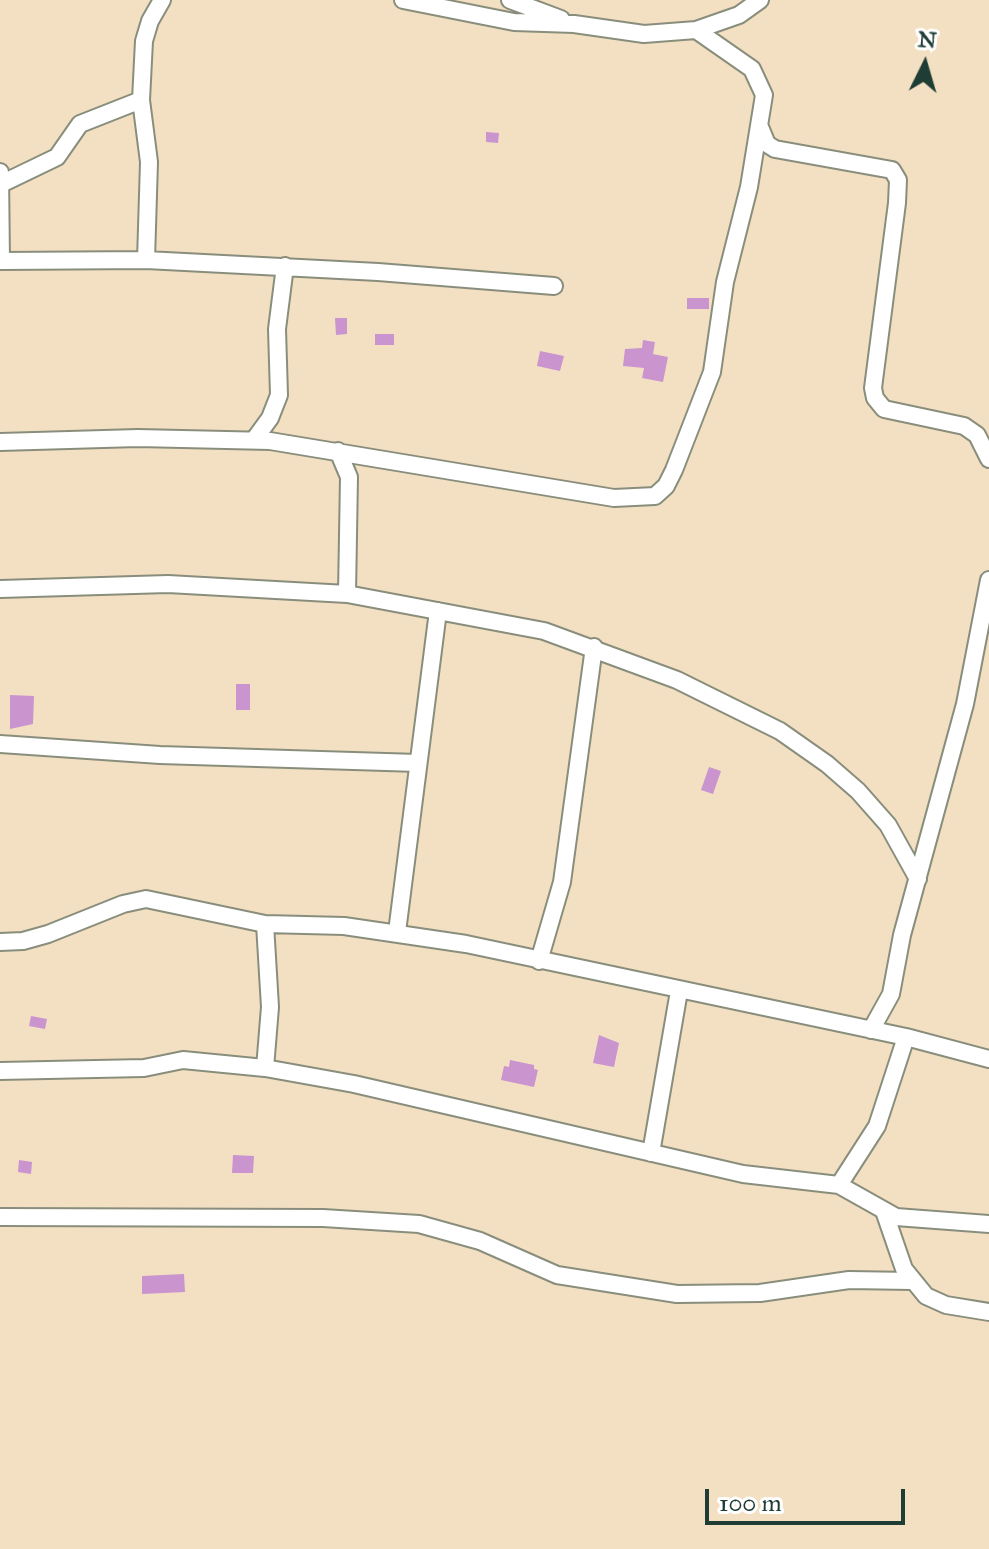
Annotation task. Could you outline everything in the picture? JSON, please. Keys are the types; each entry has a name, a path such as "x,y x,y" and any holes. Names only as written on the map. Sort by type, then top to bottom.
{"street":[{"path":"146,260 149,162 141,100 144,41 150,21 162,0"},
{"path":"403,0 514,22 574,24 644,34 696,30 739,15 760,0"},
{"path":"510,0 574,24"},
{"path":"0,442 138,438 254,440 338,451 614,498 638,500 660,493 674,470 712,372 725,282 760,126 764,95 752,69 696,30"},
{"path":"1,184 57,157 80,124 141,100"},
{"path":"760,126 767,144 775,149 892,170 898,180 897,203 875,398 884,409 964,426 977,435 989,459"},
{"path":"0,172 0,261 146,260 285,266 554,286"},
{"path":"254,440 270,418 279,395 277,329 285,266"},
{"path":"338,451 349,477 347,594"},
{"path":"871,1030 891,994 965,704 989,580"},
{"path":"0,589 168,584 347,594 544,631 594,647 728,703 780,731 827,764 858,791 888,825 918,879"},
{"path":"397,932 438,611"},
{"path":"539,961 562,882 594,647"},
{"path":"0,744 160,755 418,763"},
{"path":"0,942 23,941 48,934 139,899 265,924 397,932 906,1037 989,1059"},
{"path":"265,924 270,1007 265,1068"},
{"path":"651,1153 679,991"},
{"path":"839,1185 877,1126 906,1037"},
{"path":"0,1071 144,1068 183,1060 265,1068 354,1084 751,1176 839,1185 884,1211 918,1221 989,1224"},
{"path":"884,1211 897,1254 912,1281 926,1296 946,1305 989,1312"},
{"path":"0,1217 323,1218 419,1224 465,1235 557,1275 677,1294 760,1293 849,1280 912,1281"}],"building":[{"path":"486,132 499,133 498,143 486,142"},
{"path":"687,298 709,298 709,309 687,309"},
{"path":"335,318 347,318 347,334 336,335"},
{"path":"375,334 394,334 394,345 375,345"},
{"path":"643,340 655,342 653,354 668,357 663,382 642,378 644,368 623,366 625,349 642,348"},
{"path":"540,351 564,356 560,371 537,366"},
{"path":"236,684 250,684 250,710 236,710"},
{"path":"10,695 34,696 33,724 10,729"},
{"path":"709,767 721,771 713,794 701,790"},
{"path":"31,1016 47,1019 45,1029 29,1026"},
{"path":"599,1035 619,1043 614,1067 593,1063"},
{"path":"510,1060 534,1065 534,1069 538,1070 534,1087 501,1080 504,1066 509,1067"},
{"path":"233,1155 254,1156 253,1173 232,1173"},
{"path":"19,1160 32,1162 31,1174 18,1172"},
{"path":"184,1274 185,1292 142,1294 142,1276"}]}
